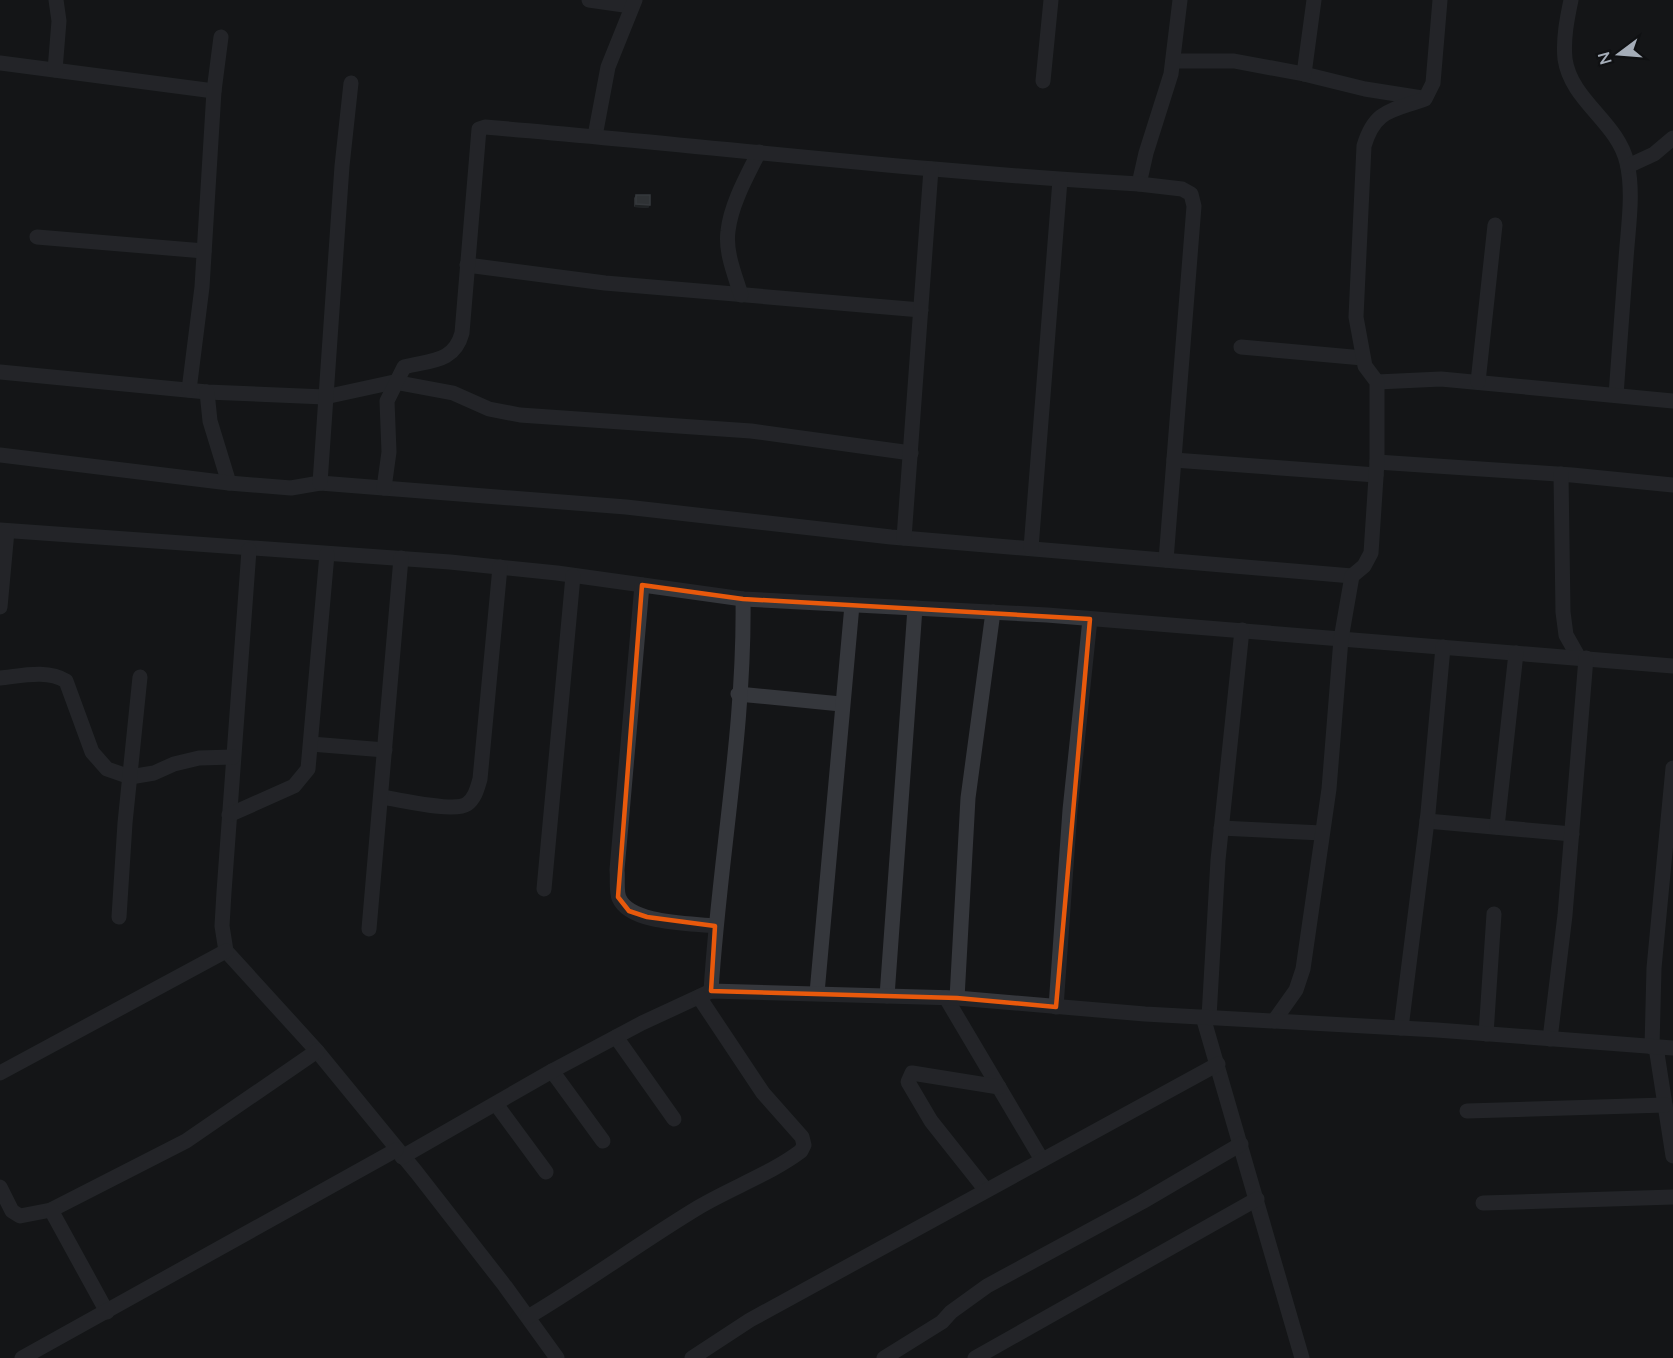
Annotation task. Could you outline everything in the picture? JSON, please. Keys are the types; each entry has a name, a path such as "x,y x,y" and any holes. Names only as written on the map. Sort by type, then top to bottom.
{"street":[{"path":"55,70 59,21 56,0"},
{"path":"589,0 633,3 608,67 595,136"},
{"path":"1043,81 1051,0"},
{"path":"1139,184 1173,61 1180,0"},
{"path":"1304,74 1314,0"},
{"path":"1274,1021 1296,990 1303,969 1322,833 1341,639 1352,576 1364,566 1371,553 1377,469 1377,382 1363,358 1356,317 1364,146 1370,128 1380,116 1425,99 1435,72 1440,0"},
{"path":"1571,0 1565,33 1565,58 1569,72 1575,85 1623,146 1628,166 1628,232 1616,395"},
{"path":"189,390 204,251 214,92 221,37"},
{"path":"1173,61 1234,62 1425,99"},
{"path":"0,63 214,92"},
{"path":"320,483 342,166 351,83"},
{"path":"384,488 389,452 387,401 394,382 404,367 450,356 458,345 479,129 485,127 595,136 931,169 1139,184 1182,189 1191,194 1194,206 1166,560"},
{"path":"1628,166 1654,154 1673,138"},
{"path":"741,295 730,259 728,232 746,178 759,152"},
{"path":"904,538 931,169"},
{"path":"1031,548 1060,180"},
{"path":"1478,382 1495,225"},
{"path":"37,237 204,251"},
{"path":"467,265 605,283 921,310"},
{"path":"1241,347 1363,358"},
{"path":"0,372 207,392 325,397 394,382 453,393 489,409 520,415 751,431 911,453"},
{"path":"1377,382 1441,379 1673,401"},
{"path":"207,392 210,421 229,483"},
{"path":"0,455 229,483 291,488 320,483 626,507 904,538 1352,576"},
{"path":"1174,460 1561,474 1673,485"},
{"path":"1550,1039 1572,834 1583,658 1566,635 1563,612 1561,474"},
{"path":"0,607 3,531 249,550 401,558 500,567 743,599 993,612 1673,666"},
{"path":"249,550 222,926 226,951 316,1051 528,1317 557,1358"},
{"path":"229,815 294,786 309,769 327,554"},
{"path":"369,929 401,558"},
{"path":"381,796 451,808 464,806 474,798 480,779 500,567"},
{"path":"544,889 573,576"},
{"path":"642,585 617,870 618,897 629,911 647,917 715,926"},
{"path":"528,1317 579,1287 650,1237 729,1189 801,1151 804,1144 802,1137 763,1093 705,994 728,829 743,599"},
{"path":"817,993 841,704 852,605"},
{"path":"887,996 915,608"},
{"path":"993,612 968,798 951,998 1042,1160"},
{"path":"1056,1007 1070,810 1090,619"},
{"path":"1242,630 1221,828 1206,1017 1302,1358"},
{"path":"1401,1028 1427,821 1443,647"},
{"path":"1497,827 1516,653"},
{"path":"0,678 39,674 58,676 66,681 92,752 107,769 130,777 154,773 174,764 199,758 233,757"},
{"path":"119,917 140,677"},
{"path":"738,694 841,704"},
{"path":"311,744 385,750"},
{"path":"1673,768 1670,832 1654,968 1654,1047 1673,1156"},
{"path":"1427,821 1572,834"},
{"path":"1221,828 1322,833"},
{"path":"1486,1034 1494,914"},
{"path":"0,1073 226,951"},
{"path":"22,1358 496,1104 552,1071 705,994 817,993 951,998 1673,1048"},
{"path":"616,1038 674,1119"},
{"path":"0,1187 12,1211 20,1216 51,1210 186,1141 316,1051"},
{"path":"692,1358 750,1320 985,1189 1218,1064"},
{"path":"552,1071 603,1141"},
{"path":"985,1189 931,1121 908,1082 912,1073 999,1087"},
{"path":"496,1104 546,1172"},
{"path":"1467,1111 1665,1106"},
{"path":"884,1358 942,1322 951,1312 987,1286 1142,1202 1241,1144"},
{"path":"1483,1203 1673,1197"},
{"path":"975,1358 1257,1199"},
{"path":"51,1210 107,1312"}],"highlighted area":[{"path":"642,585 743,599 1090,619 1056,1007 957,998 711,991 715,926 647,917 629,911 618,897"}],"building":[{"path":"636,195 650,195 650,205 636,204"}]}
